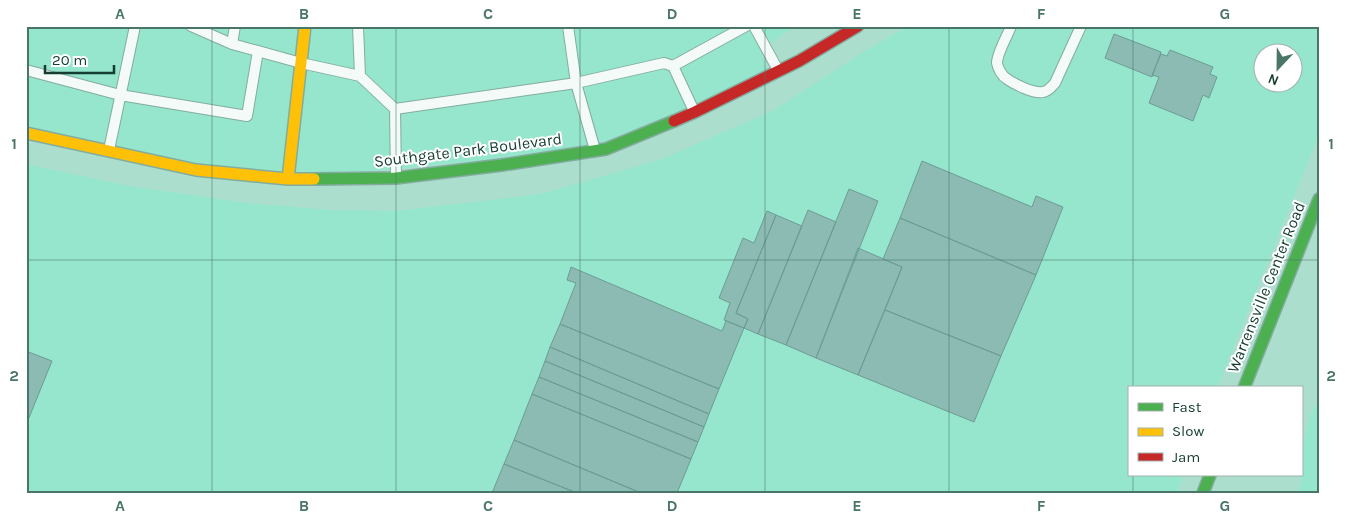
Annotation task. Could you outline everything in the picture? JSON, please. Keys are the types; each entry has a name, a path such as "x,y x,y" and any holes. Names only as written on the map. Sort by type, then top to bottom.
{"street":[{"path":"288,180 305,26"},
{"name":"Southgate Park Boulevard","path":"26,133 196,170 288,180 396,178 502,165 606,149 695,112 798,61 858,26"},
{"name":"Warrensville Center Road","path":"1245,386 1319,199"},
{"path":"1203,493 1210,476"}],"lane":[{"path":"109,151 134,26"},
{"path":"191,26 232,44 301,63 360,76 396,109 396,178"},
{"path":"232,44 235,26"},
{"path":"358,26 360,76"},
{"path":"568,26 576,83 596,151"},
{"path":"673,66 746,26"},
{"path":"754,26 778,71"},
{"path":"1012,26 997,64 1000,72 1006,79 1034,92 1049,90 1055,83 1081,26"},
{"path":"26,70 120,95 247,116 258,51"},
{"path":"396,109 576,83 664,63 673,66 695,112"}],"shaded area":[{"path":"26,26 796,26 760,49 769,75 606,149 288,179 26,133"},
{"path":"908,26 1319,26 1319,134 1218,386 1128,386 1128,476 1183,476 1177,493 26,493 26,164 129,186 247,203 331,210 396,211 541,194 662,159 774,110 865,51"},
{"path":"1319,401 1319,493 1298,493 1302,478 1300,476 1302,476 1302,448 1311,412"}],"building":[{"path":"1114,34 1161,52 1152,77 1105,58"},
{"path":"1170,50 1213,67 1210,74 1217,77 1209,98 1203,95 1193,121 1149,103 1159,77 1152,75 1161,54 1167,56"},
{"path":"922,161 1032,207 1036,196 1063,207 1036,275 900,218"},
{"path":"849,189 878,201 816,358 786,345"},
{"path":"808,210 836,222 786,345 758,334"},
{"path":"767,211 776,215 736,313 748,319 744,328 724,320 730,303 719,298 743,238 754,243"},
{"path":"776,215 802,226 758,334 744,328 748,319 736,313"},
{"path":"900,218 1036,275 1001,356 885,310 902,267 883,259"},
{"path":"858,248 902,267 858,375 816,358"},
{"path":"571,267 722,331 726,321 744,328 719,389 560,324 576,283 567,280"},
{"path":"885,310 1001,356 974,422 858,375"},
{"path":"560,324 719,389 709,414 550,347"},
{"path":"550,347 709,414 704,427 545,361"},
{"path":"26,351 52,361 26,425"},
{"path":"545,361 704,427 698,442 539,377"},
{"path":"539,377 698,442 691,459 532,394"},
{"path":"532,394 691,459 677,493 641,493 514,440"},
{"path":"514,440 641,493 577,493 504,464"},
{"path":"504,464 577,493 492,493"}],"traffic: fast":[{"path":"314,179 396,178 502,165 606,149 674,121"},
{"path":"1245,386 1319,199"},
{"path":"1203,493 1210,476"}],"traffic: slow":[{"path":"288,179 305,26"},
{"path":"26,133 196,170 288,179 314,179"}],"traffic: jam":[{"path":"674,121 799,61 858,26"}]}
